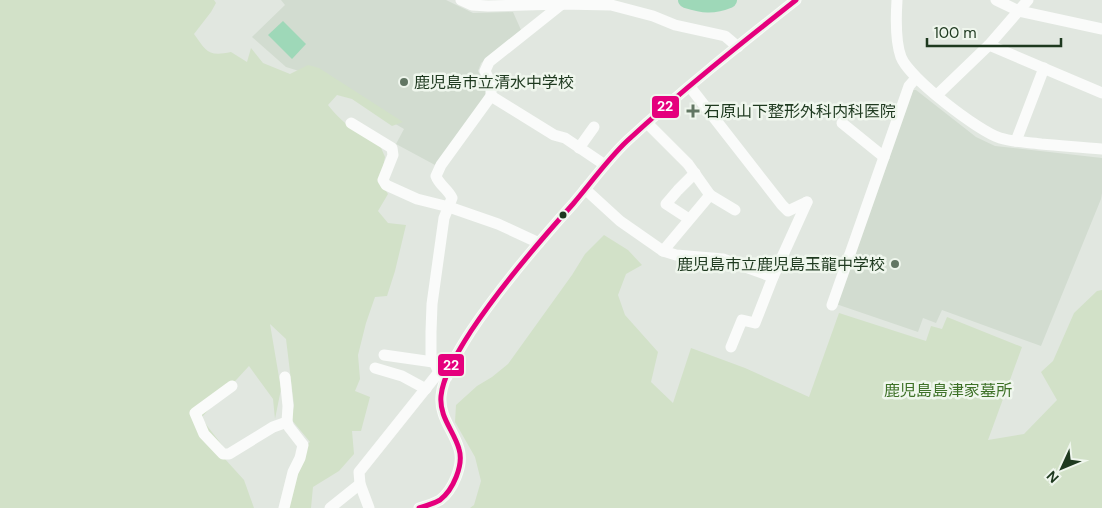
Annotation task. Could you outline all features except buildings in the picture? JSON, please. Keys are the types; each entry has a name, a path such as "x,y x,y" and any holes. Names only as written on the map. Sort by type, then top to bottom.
{"street":[{"path":"461,0 472,5 530,2 611,5 653,16 675,25 724,36 738,47"},
{"path":"369,508 360,484 359,472 440,371 456,356 486,308 539,243 605,165 648,123 796,0"},
{"path":"897,0 897,29 901,57 916,78 985,132 998,138 1016,141 1102,149"},
{"path":"996,0 1019,11 1102,29"},
{"path":"937,96 989,45 1028,0"},
{"path":"419,508 433,504 443,497 454,480 460,461 459,448 448,428 442,409 440,371 431,356 432,304 444,218 452,198 449,191 438,181 436,176 441,165 491,96 491,84 485,71 489,62 562,4"},
{"path":"989,45 1102,94"},
{"path":"1016,141 1044,68"},
{"path":"832,305 909,86 916,78"},
{"path":"690,87 788,211 807,202 773,277 755,324 742,320 731,347"},
{"path":"491,96 554,136 565,138 605,165"},
{"path":"351,123 392,148 393,155 383,180 386,185 417,199 449,207 498,224 539,243"},
{"path":"648,123 695,174 710,195 735,210"},
{"path":"842,123 884,158"},
{"path":"579,148 594,127"},
{"path":"689,219 666,204 695,174"},
{"path":"585,189 620,222 663,252 676,255 723,258 773,277"},
{"path":"663,252 710,195"},
{"path":"384,355 440,371"},
{"path":"375,368 402,376 426,389"},
{"path":"284,508 293,472 300,458 303,445 287,422 288,406 285,377"},
{"path":"232,386 195,413 204,434 223,454 229,454 273,427 287,422"},
{"path":"330,508 360,484"}],"shaded area":[{"name":"鹿児島市立清水中学校","path":"281,0 446,0 473,13 513,12 521,30 481,63 478,71 487,88 486,95 435,165 396,144 404,129 312,75 286,67 252,37 285,5"},
{"path":"283,21 306,44 292,59 268,35"},
{"path":"911,90 916,90 976,137 995,146 1102,158 1101,199 1041,346 942,310 936,323 923,318 918,332 836,304"}],"green space":[{"path":"0,0 214,0 216,3 211,12 194,34 208,51 217,54 231,52 247,62 251,48 263,63 290,74 308,65 319,68 403,122 392,126 352,99 337,95 328,105 339,118 351,127 379,143 385,157 380,182 388,194 378,211 388,223 406,225 387,296 375,297 358,355 360,379 355,391 370,397 361,431 352,431 354,454 339,471 313,487 311,508 287,508 296,452 310,442 291,419 294,405 286,339 270,324 281,389 275,419 273,399 249,366 201,418 222,445 225,459 244,480 254,508 0,508"},
{"name":"鹿児島島津家墓所","path":"604,235 628,250 642,265 626,274 618,295 625,315 658,352 651,382 673,403 691,348 745,368 809,397 839,313 926,341 931,326 942,329 947,317 1022,347 988,440 1024,434 1057,400 1041,372 1053,361 1074,313 1097,291 1102,290 1102,508 470,508 474,505 481,481 475,457 455,422 456,405 477,386 508,364 585,254"}],"waterway":[{"path":"686,0 708,4 718,4 729,0"}],"transit line":[{"name":"22","path":"419,508 432,504 445,496 459,470 460,455 457,442 442,411 442,388 457,353 495,298 533,250 627,141 689,86 796,0"}],"place":[{"name":"鹿児島市立清水中学校","path":"404,82"},
{"name":"石原山下整形外科内科医院","path":"693,111"},
{"name":"鹿児島市立鹿児島玉龍中学校","path":"895,264"}]}
